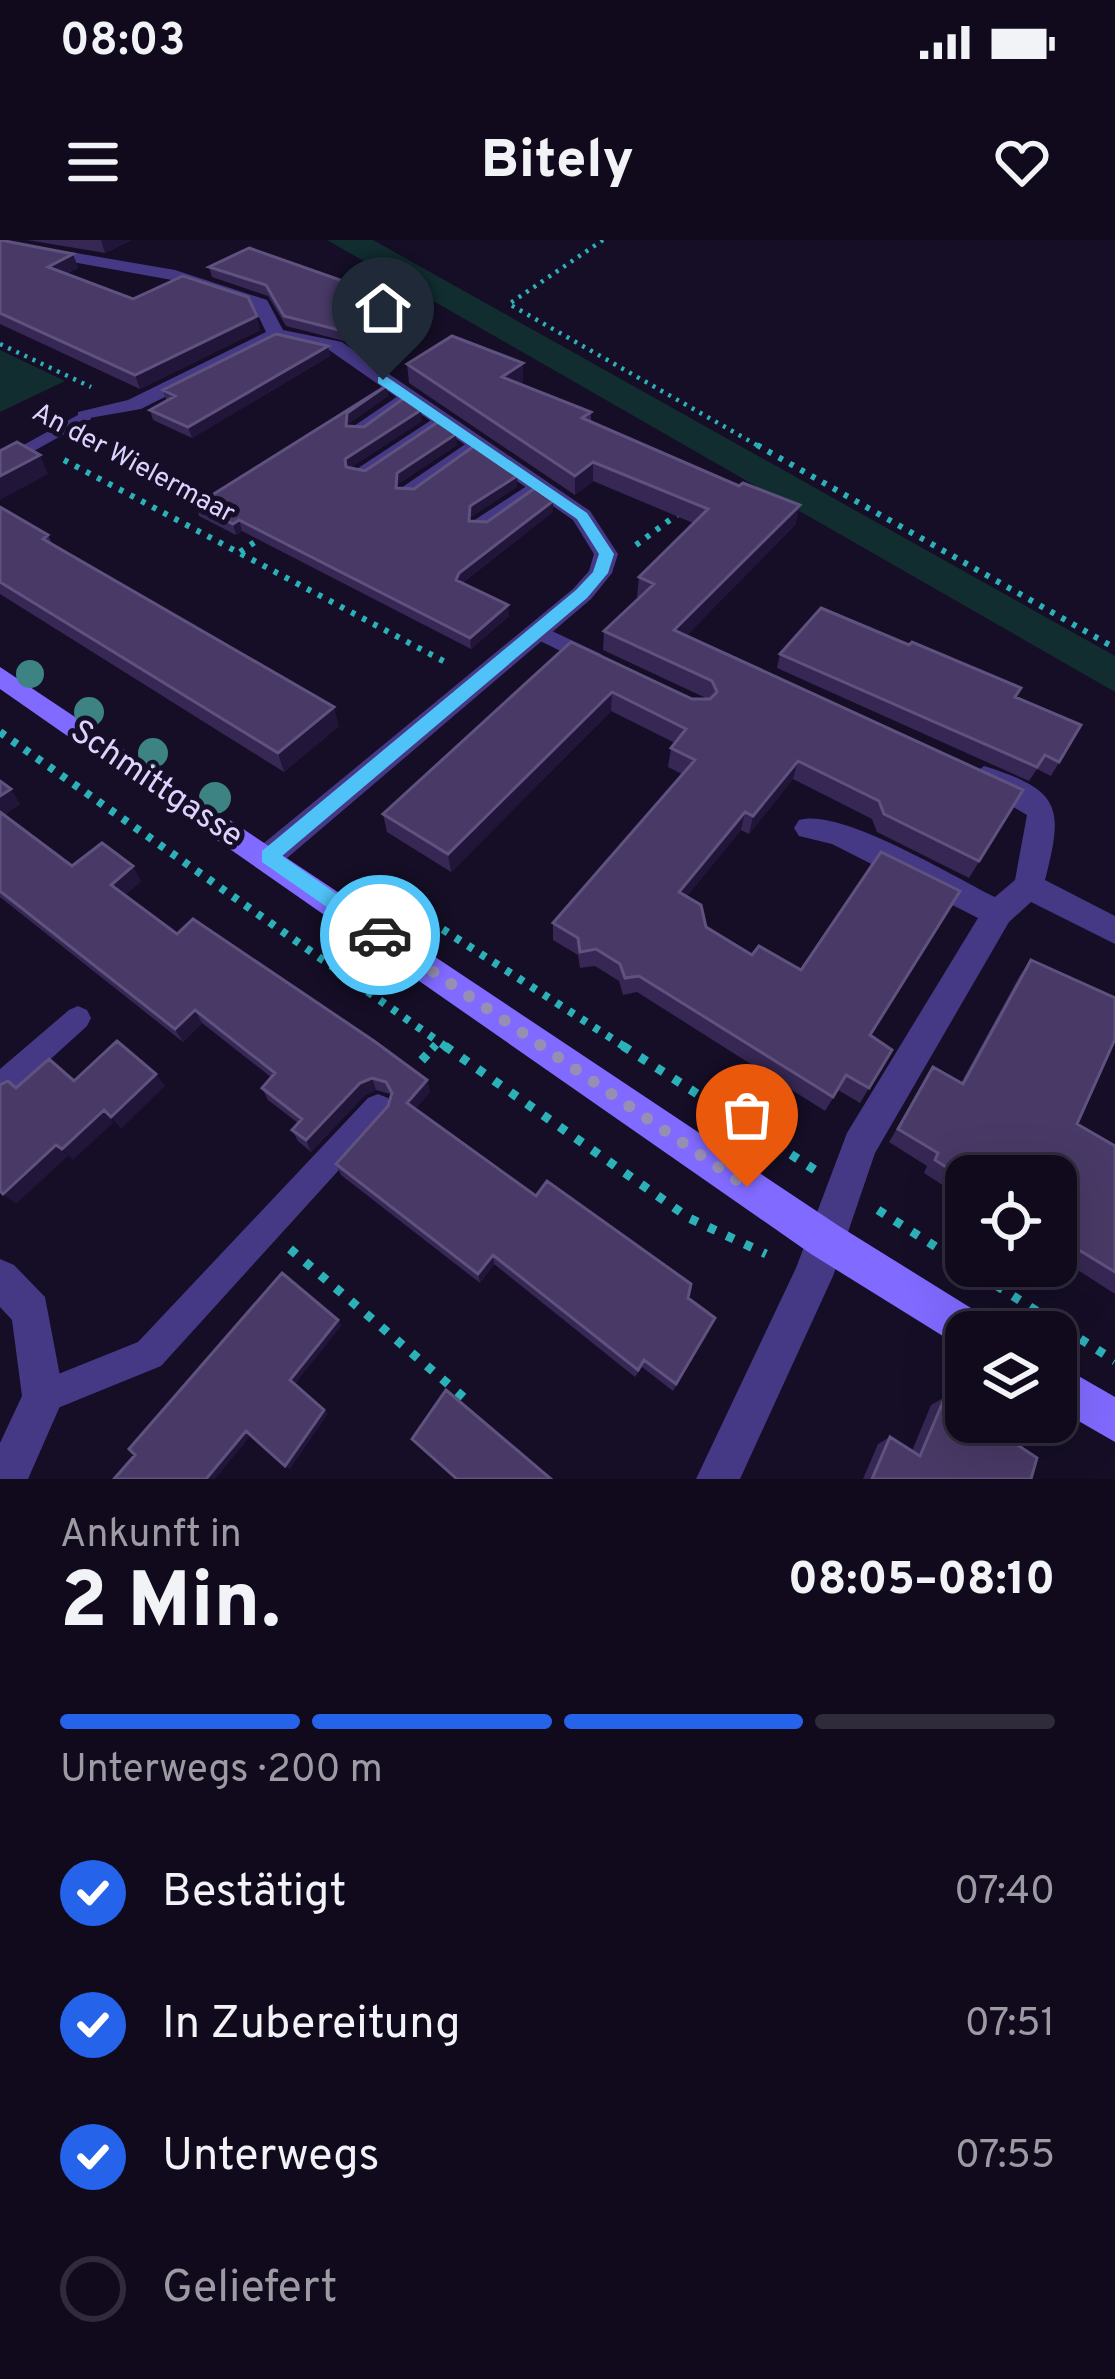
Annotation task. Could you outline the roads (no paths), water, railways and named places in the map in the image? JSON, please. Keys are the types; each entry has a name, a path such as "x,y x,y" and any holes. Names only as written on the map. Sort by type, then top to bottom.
{"main road":[{"name":"Schmittgasse","path":"0,676 268,856 819,1258 945,1319"},
{"path":"1077,1397 1115,1421"}],"street":[{"path":"0,244 175,275 261,304 276,334 335,346 582,516 606,554 591,584 481,682 268,856"},
{"name":"An der Wielermaar","path":"85,416 134,405 276,334"},
{"path":"718,1479 819,1258 860,1145 998,913 1028,886 1042,833 1042,812 1030,799 966,769"},
{"path":"809,828 838,834 998,913"},
{"path":"1028,886 1115,931"},
{"path":"0,1279 32,1311 43,1397 6,1479"}],"lane":[{"path":"357,430 406,397"},
{"path":"0,466 85,416"},
{"path":"358,474 440,420"},
{"path":"407,492 476,445"},
{"path":"479,525 536,485"},
{"path":"537,632 618,670"},
{"path":"0,1088 78,1018"},
{"path":"43,1397 149,1354 378,1107"}]}
